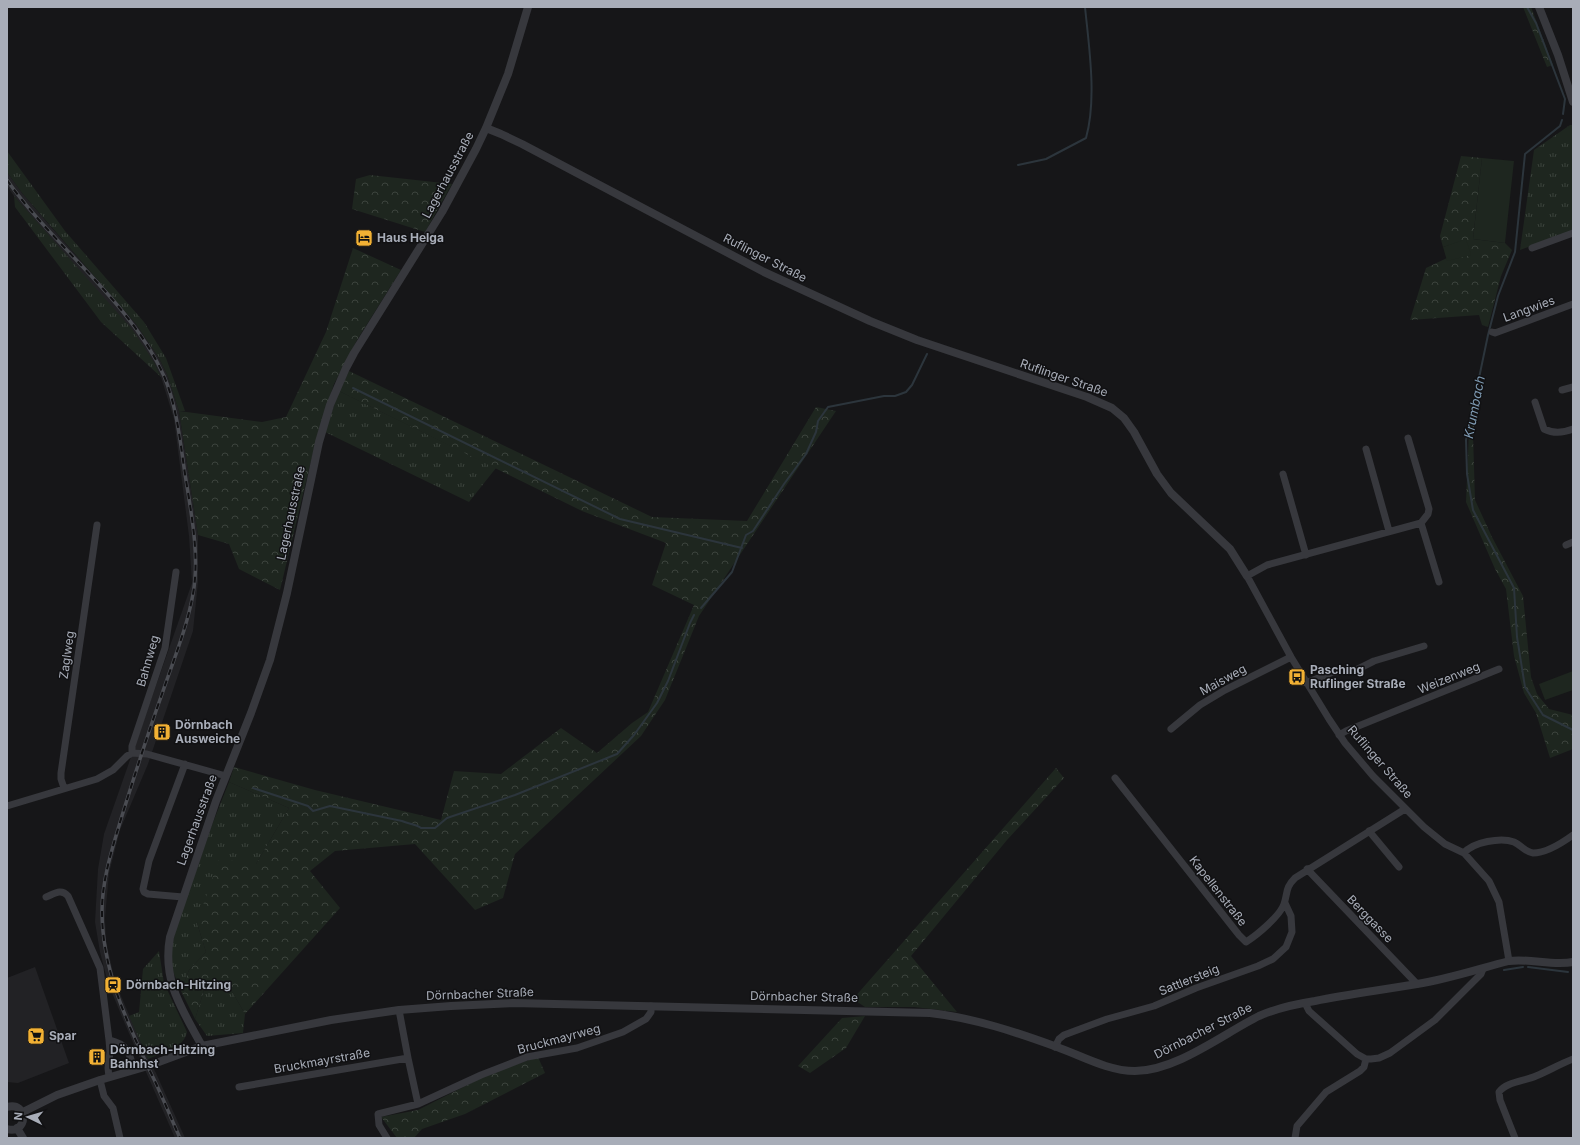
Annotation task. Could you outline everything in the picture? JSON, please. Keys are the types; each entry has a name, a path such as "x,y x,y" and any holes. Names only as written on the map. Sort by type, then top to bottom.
{"street":[{"name":"Lagerhausstraße","path":"202,1046 176,997 168,971 167,956 170,937 226,776 270,660 287,593 319,442 333,398 354,353 442,212 486,128 508,74 528,7"},
{"path":"1539,7 1558,55 1573,102"},
{"name":"Ruflinger Straße","path":"486,128 522,144 764,272 875,323 917,340 1087,397 1112,408 1131,426 1157,474 1171,493 1230,549 1247,576 1306,683 1340,735 1360,760 1406,809 1440,841 1464,853 1490,881 1498,896 1509,961"},
{"path":"1532,248 1573,234"},
{"name":"Langwies","path":"1492,332 1495,333 1573,304"},
{"path":"1562,390 1573,387"},
{"path":"1535,402 1544,429 1549,432 1562,432 1573,429"},
{"path":"1247,576 1266,565 1421,522 1428,514 1430,509 1408,438"},
{"path":"1366,449 1389,531"},
{"path":"1282,474 1306,555"},
{"path":"1421,522 1439,582"},
{"name":"Zaglweg","path":"64,788 61,773 97,525"},
{"name":"Bahnweg","path":"132,753 132,746 165,648 176,572"},
{"path":"1306,683 1333,672 1356,670 1371,662 1424,646"},
{"name":"Maisweg","path":"1171,729 1200,705 1225,690 1291,657"},
{"name":"Weizenweg","path":"1340,735 1346,731 1499,669"},
{"path":"7,806 105,775 132,753 147,754 226,776"},
{"path":"183,897 148,894 144,892 143,889 149,861 185,764"},
{"name":"Kapellenstraße","path":"1115,778 1225,918 1246,942 1276,916 1284,904 1288,886 1295,878 1307,869 1406,809"},
{"path":"1369,831 1399,867"},
{"path":"1464,853 1472,846 1498,841 1513,842 1526,851 1537,852 1559,844 1573,835"},
{"name":"Berggasse","path":"1307,869 1417,984"},
{"path":"46,897 61,891 68,896 98,963 103,982 109,1040 109,1077"},
{"name":"Sattlersteig","path":"1056,1047 1060,1039 1064,1036 1107,1019 1154,1006 1196,988 1258,966 1273,959 1286,947 1292,932 1291,916 1284,904"},
{"name":"Dörnbacher Straße","path":"22,1112 57,1095 202,1046 338,1019 399,1010 513,1003 930,1013 973,1020 1056,1047 1112,1068 1129,1071 1147,1070 1163,1066 1186,1056 1271,1011 1305,1002 1451,978 1509,961 1517,960 1556,963 1573,962"},
{"path":"1305,1002 1309,1011 1354,1052 1366,1059 1375,1059 1382,1057 1418,1033 1453,1003 1481,974 1483,969"},
{"name":"Bruckmayrweg","path":"418,1104 481,1075 527,1057 577,1048 623,1032 646,1019 651,1012 652,1006"},
{"path":"387,1138 379,1124 378,1114 418,1104 399,1010"},
{"path":"109,1040 125,1046 130,1055 134,1070"},
{"name":"Bruckmayrstraße","path":"239,1087 408,1058"},
{"path":"1295,1138 1297,1126 1326,1092 1362,1069 1366,1059"},
{"path":"1515,1138 1500,1100 1500,1089 1535,1076 1573,1059"},
{"path":"100,1080 104,1096 113,1108 120,1138"},
{"path":"7,1107 17,1107 22,1112 24,1120 17,1128 7,1128"},
{"path":"17,1128 23,1138"}],"shaded area":[{"path":"7,172 22,193 136,324 159,358 167,374 179,411 198,535 198,582 193,631 148,764 120,830 109,873 105,918 106,941 115,982 148,1059 156,1073 185,1138 175,1138 125,1024 108,983 100,952 95,922 98,869 104,834 192,583 189,536 174,419 161,377 154,362 14,196 7,186"},
{"name":"Spar","path":"35,967 69,1063 18,1083 7,1082 7,978"}],"green space":[{"path":"1523,7 1531,7 1553,65 1547,67"},
{"path":"1570,125 1573,125 1573,231 1520,250 1534,150"},
{"path":"7,151 65,231 144,322 166,358 185,411 179,411 167,374 159,358 136,324 22,193 7,172"},
{"path":"1461,156 1482,158 1473,239 1505,243 1512,250 1501,276 1488,327 1482,325 1479,315 1410,320 1426,268 1447,258 1447,261 1466,240 1443,247 1440,236"},
{"path":"1482,158 1514,161 1505,243 1473,239"},
{"path":"370,175 452,184 425,232 352,209 356,179"},
{"path":"14,196 132,329 154,362 161,377 101,322 15,207"},
{"path":"1466,239 1471,255 1447,261 1443,247"},
{"path":"353,248 401,270 357,340 334,384 317,436 280,590 239,569 229,544 198,535 179,411 262,422 286,417 326,332"},
{"path":"349,371 652,517 747,521 816,407 836,411 699,616 665,700 641,736 515,854 503,898 475,910 415,844 335,851 310,871 340,908 245,1014 226,981 206,984 195,1019 181,991 189,970 206,952 197,923 219,859 256,864 289,808 229,782 234,767 315,790 441,820 454,771 501,774 561,728 597,753 632,723 648,712 694,605 652,585 666,543 582,511 339,391"},
{"path":"339,391 496,468 469,502 325,432"},
{"path":"1470,406 1477,406 1473,434 1475,500 1492,537 1523,596 1531,677 1537,694 1549,709 1573,715 1573,749 1550,758 1536,713 1524,693 1514,656 1506,589 1495,569 1466,502"},
{"path":"1573,671 1573,690 1545,700 1539,684"},
{"path":"1056,768 1064,778 1007,840 911,956 957,1012 914,1007 865,1007 853,999"},
{"path":"229,782 289,808 256,864 197,923 206,952 189,970 181,991 172,969 171,949 177,926 212,825"},
{"path":"159,951 164,983 187,1032 185,1038 177,1046 148,1059 129,1016 139,1012 143,969"},
{"path":"226,981 245,1014 243,1033 207,1036 195,1019 206,984"},
{"path":"865,1016 846,1048 810,1073 798,1066 842,1018"},
{"path":"538,1057 545,1073 465,1114 422,1129 414,1138 397,1138 381,1117 418,1110 491,1073"}],"waterway":[{"path":"1018,165 1046,159 1086,138 1092,90 1085,7"},
{"name":"Krumbach","path":"1527,7 1536,23 1565,99 1563,114"},
{"name":"Krumbach","path":"1562,120 1560,126 1525,154 1515,252 1498,296 1488,335 1466,440 1467,474 1473,510 1514,588 1517,637 1525,687 1543,715 1573,730"},
{"path":"701,608 732,572 746,535 753,531 806,454 816,432 818,421 828,407 884,396 895,396 906,392 912,385 927,354"},
{"path":"353,388 620,519 742,548"},
{"path":"253,788 308,806 313,811 330,806 402,821 421,828 435,828 447,818 515,795 617,754 634,735 657,703 668,681 694,615"},
{"name":"Krumbach","path":"1504,970 1523,967"},
{"name":"Krumbach","path":"1528,967 1568,972"}],"railway":[{"path":"7,180 46,228 112,299 132,323 150,349 164,376 178,424 194,534 196,564 193,594 183,632 114,842 106,876 102,899 102,911 106,953 117,994 132,1033 180,1138"}],"place":[{"name":"Haus Helga","path":"364,238"},
{"name":"Pasching Ruflinger Straße","path":"1297,677"},
{"name":"Dörnbach Ausweiche","path":"162,732"},
{"name":"Dörnbach-Hitzing","path":"113,985"},
{"name":"Spar","path":"36,1036"},
{"name":"Dörnbach-Hitzing Bahnhst","path":"97,1057"}]}
